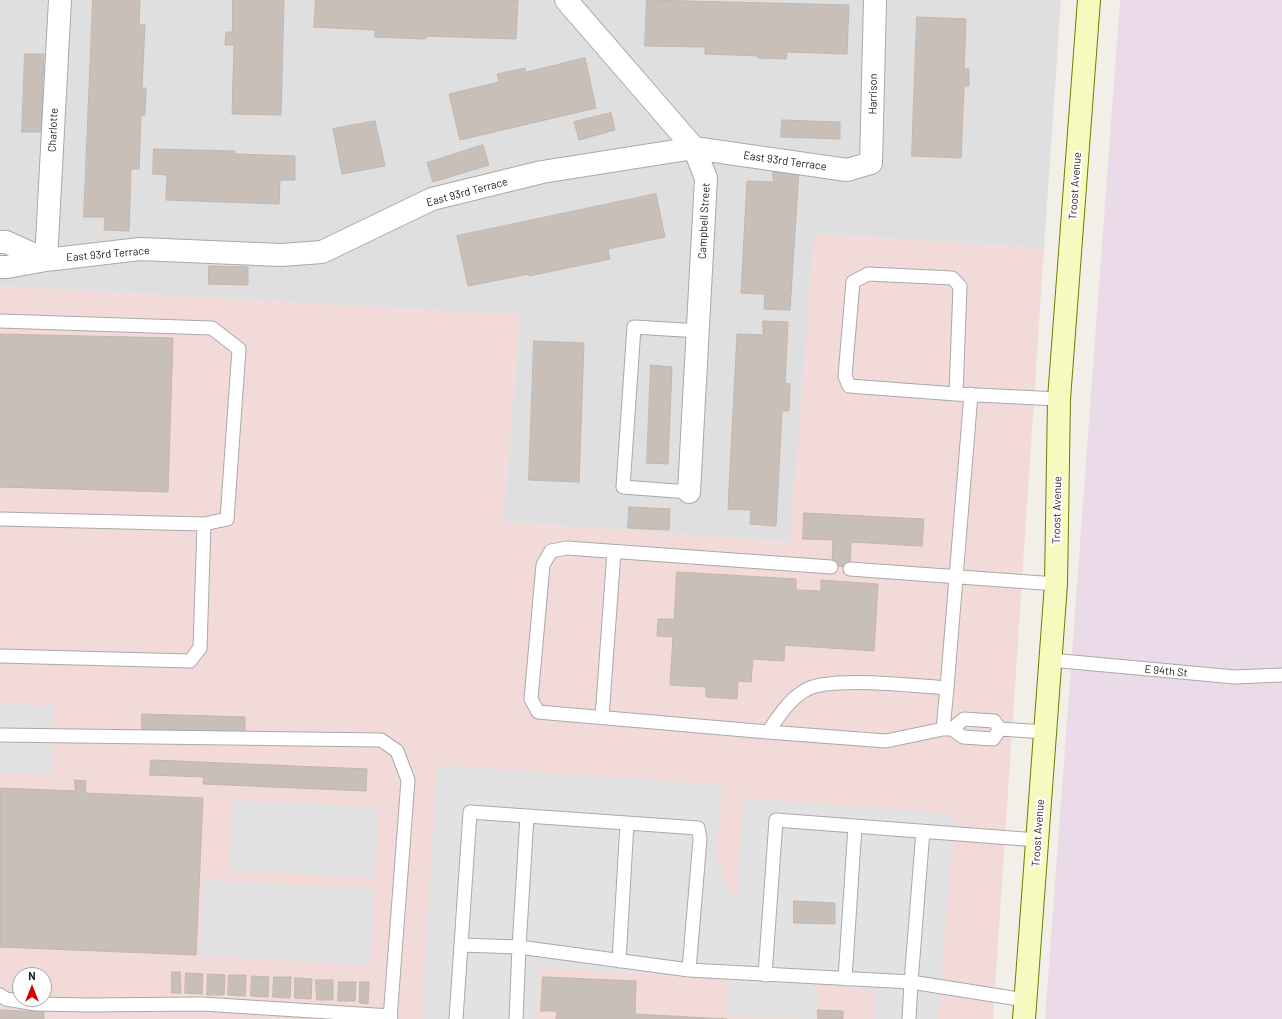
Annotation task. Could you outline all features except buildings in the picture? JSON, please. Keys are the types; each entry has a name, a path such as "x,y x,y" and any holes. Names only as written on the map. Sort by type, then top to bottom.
{"main road":[{"name":"Troost Avenue","path":"1024,1010 1056,584 1058,399 1089,0"}],"street":[{"name":"Charlotte","path":"46,260 60,0"},
{"name":"Campbell Street","path":"566,0 694,148 706,178 689,492"},
{"name":"Harrison","path":"847,170 871,163 875,0"},
{"name":"East 93rd Terrace","path":"0,267 140,249 281,255 322,252 432,199 542,172 694,148 847,170"},
{"path":"0,242 6,242 46,260"}],"lane":[{"path":"956,394 960,286 952,278 868,274 853,282 845,376 849,386 956,394 1058,399"},
{"path":"0,321 212,328 239,349 227,519 204,524 0,519"},
{"path":"689,492 624,487 624,479 634,327 698,331"},
{"path":"948,729 947,688 971,394"},
{"path":"0,656 190,661 200,648 204,524"},
{"path":"831,567 567,548 552,551 543,565 531,700 538,712 886,741 948,729 963,737 993,739 1000,729 1045,732"},
{"path":"602,717 614,552"},
{"path":"850,569 1056,584"},
{"name":"E 94th St","path":"1051,660 1235,677 1282,675"},
{"path":"768,732 786,706 805,690 824,684 876,683 947,688"},
{"path":"0,736 381,740 397,751 408,780 391,1017 202,1004 36,1004 6,999 0,995"},
{"path":"456,1019 470,812 698,828 700,839 689,970"},
{"path":"516,1019 527,816"},
{"path":"765,975 776,820 1037,840"},
{"path":"620,960 627,823"},
{"path":"845,979 855,826"},
{"path":"909,1019 923,831"},
{"path":"461,945 519,947 689,970 911,982 1024,1010"}],"shaded area":[{"path":"0,0 1061,0 1044,248 815,234 791,542 503,522 520,315 0,286"},
{"path":"1120,0 1282,0 1282,1019 1045,1019"},
{"path":"814,234 1044,248 993,1019 0,1019 0,286 520,315 503,522 790,542"},
{"path":"0,703 53,706 51,775 0,772"},
{"path":"437,765 722,785 716,854 731,894 734,896 737,894 743,798 954,814 938,1019 875,1019 876,990 818,985 816,1019 727,1016 729,978 540,968 536,1019 422,1019"},
{"path":"233,800 379,807 375,878 229,870"},
{"path":"204,880 374,889 370,965 200,956"}]}
